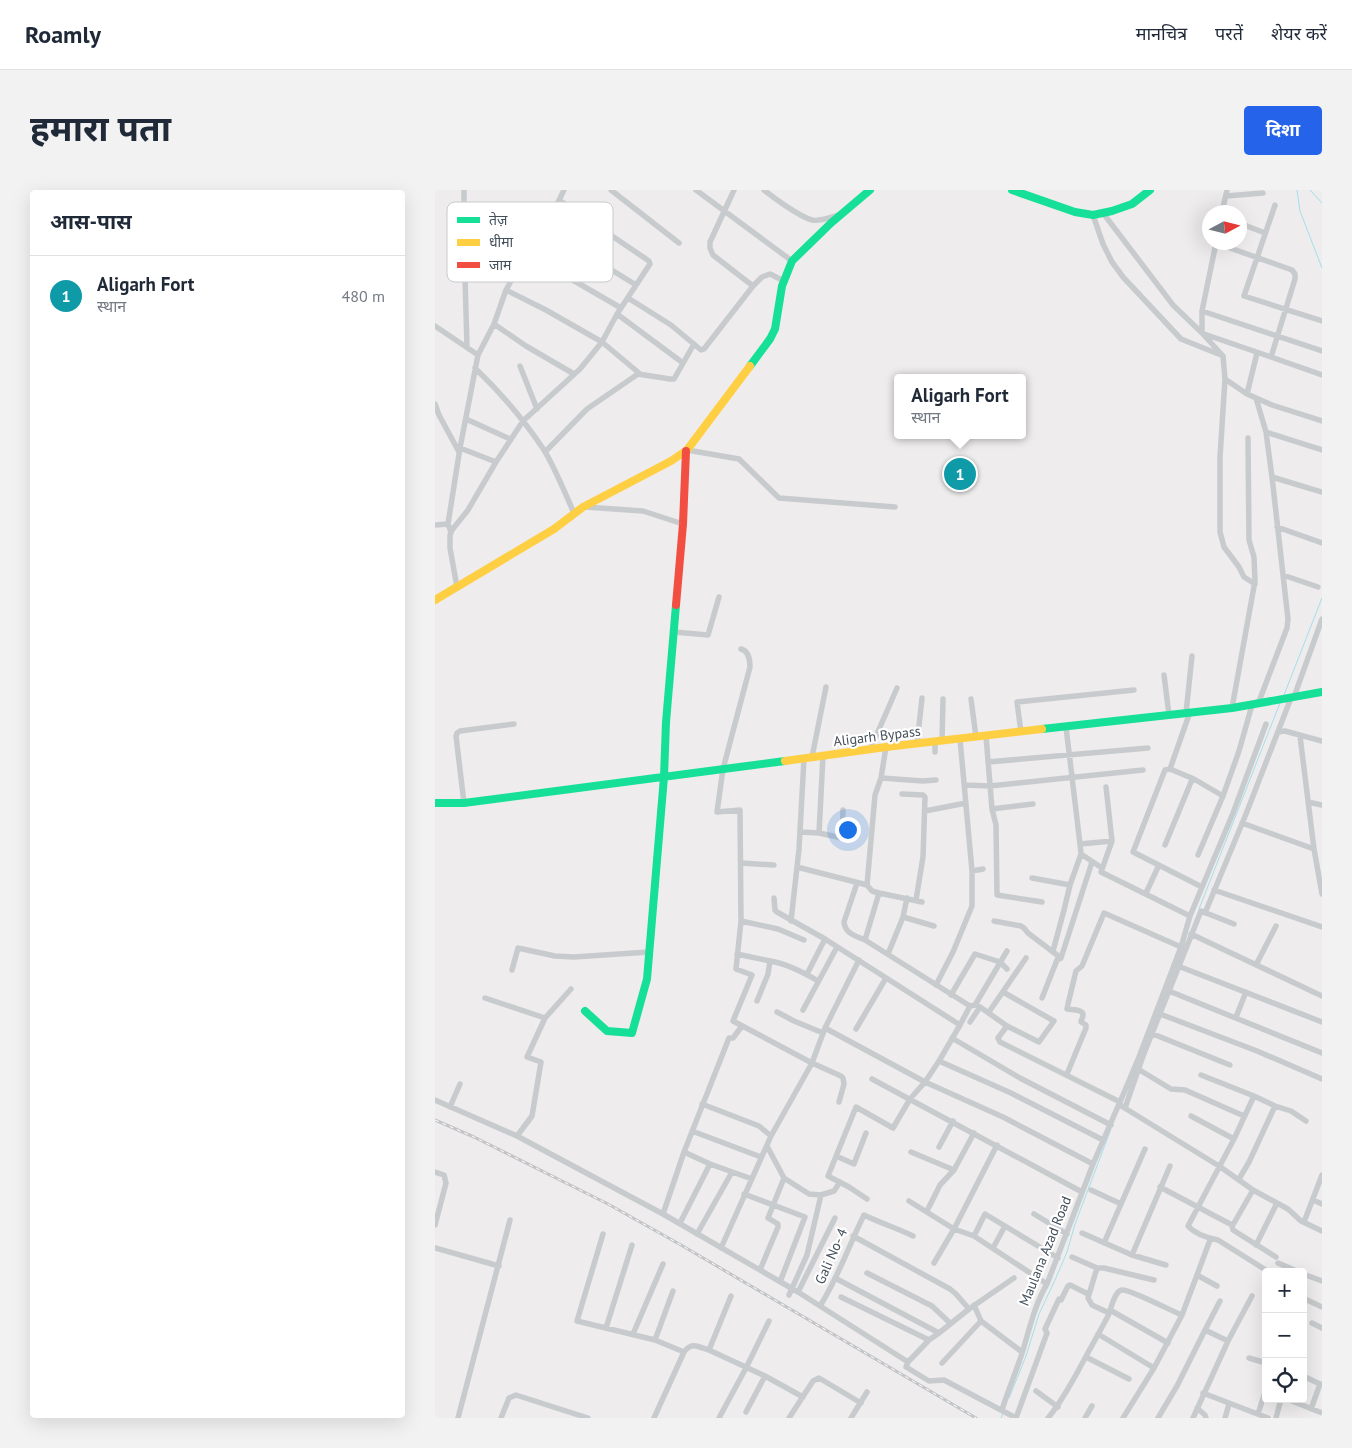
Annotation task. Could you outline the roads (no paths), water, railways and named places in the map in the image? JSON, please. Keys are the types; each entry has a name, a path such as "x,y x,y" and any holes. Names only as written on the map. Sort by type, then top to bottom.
{"street":[{"path":"562,202 559,200 564,190"},
{"path":"611,190 679,243"},
{"path":"696,190 793,261"},
{"path":"734,190 710,248 713,256 753,286"},
{"path":"764,190 779,202 810,219 817,220 841,214"},
{"path":"435,600 553,529 583,507 687,451 770,339 775,329 784,281 793,261 841,214 870,190"},
{"path":"1012,190 1075,212 1093,215 1133,204 1151,190"},
{"path":"1227,193 1263,193"},
{"path":"1275,205 1244,296 1322,321"},
{"path":"1103,213 1173,305 1223,356 1225,379 1220,457 1220,532 1224,547 1246,578 1255,584"},
{"path":"1093,215 1103,244 1112,262 1123,277 1181,339 1223,356"},
{"path":"1247,226 1265,233"},
{"path":"451,532 523,421 537,410 585,363 602,342 619,311 649,265 649,262 613,237"},
{"path":"1202,333 1202,311 1215,242 1287,267 1295,274 1271,357"},
{"path":"613,271 636,286"},
{"path":"628,298 671,325 700,349 704,349 762,277 767,275 773,276 784,281"},
{"path":"465,282 467,347"},
{"path":"457,587 450,548 451,532 448,524 459,450 478,355 511,282"},
{"path":"573,282 619,311 683,363"},
{"path":"506,290 602,342 639,373 672,379 694,344"},
{"path":"1202,311 1322,351"},
{"path":"493,324 574,374"},
{"path":"435,326 478,355"},
{"path":"1202,333 1322,375"},
{"path":"1247,394 1257,353"},
{"path":"520,366 537,410"},
{"path":"475,368 523,421 545,452 574,513"},
{"path":"545,452 587,409 639,373"},
{"path":"1225,379 1255,398 1322,421"},
{"path":"1198,855 1223,796 1255,705 1287,628 1288,614 1266,432 1255,398"},
{"path":"435,404 439,415 459,450 496,462"},
{"path":"466,419 510,439"},
{"path":"1266,432 1322,450"},
{"path":"1232,708 1255,584 1254,557 1249,540 1248,438"},
{"path":"687,451 739,459 779,498 895,506"},
{"path":"585,1011 607,1031 632,1034 647,979 664,777 666,722 683,524 687,451"},
{"path":"1272,477 1322,492"},
{"path":"583,507 643,511 683,524"},
{"path":"435,525 448,524"},
{"path":"1277,527 1322,543"},
{"path":"1283,575 1318,587"},
{"path":"674,632 708,634 719,597"},
{"path":"1205,912 1243,823 1290,698 1322,620"},
{"path":"741,649 749,654 750,667 723,769 717,812 741,810 741,921 736,969 752,976 733,1021 812,1063 841,1076 844,1084 839,1102"},
{"path":"1192,656 1188,713 1170,768 1165,770 1133,852 1202,887"},
{"path":"1164,675 1169,715"},
{"path":"791,921 808,758 826,687"},
{"path":"870,750 897,688"},
{"path":"1021,732 1017,702 1134,690"},
{"name":"Aligarh Bypass","path":"435,804 464,803 886,747 1232,708 1322,691"},
{"path":"917,744 922,698"},
{"path":"935,752 939,741 943,699"},
{"path":"971,699 976,737"},
{"path":"464,803 457,732 513,724"},
{"path":"1121,1105 1181,947 1190,916 1233,813 1266,724"},
{"path":"1053,951 1070,885 1081,854 1067,726"},
{"path":"1278,732 1285,731 1322,741"},
{"path":"986,736 995,825 997,894 1042,902"},
{"path":"1300,736 1314,850 1322,894"},
{"path":"936,985 953,952 972,906 972,871 960,739"},
{"path":"867,885 875,795 881,778 886,747"},
{"path":"988,762 1148,748"},
{"path":"819,834 823,756"},
{"path":"1170,768 1223,796"},
{"path":"965,785 990,786 1143,770"},
{"path":"881,778 937,780"},
{"path":"1165,845 1191,782 1194,779"},
{"path":"1106,787 1112,841 1101,872 1190,916"},
{"path":"797,867 867,885 873,891 879,893 919,901 925,797 923,795 902,794"},
{"path":"1308,802 1322,805"},
{"path":"925,811 966,803"},
{"path":"992,809 1033,804"},
{"path":"800,832 842,838 843,810"},
{"path":"1243,823 1314,850"},
{"path":"1080,844 1112,841"},
{"path":"1081,854 1102,868"},
{"path":"1042,998 1057,960 1061,958 1093,862"},
{"path":"741,863 774,865"},
{"path":"1146,893 1159,865"},
{"path":"972,871 983,869"},
{"path":"1032,878 1070,885"},
{"path":"857,883 844,922 844,926 849,932 888,954 951,995 989,1012 1007,1026 1039,1042 1054,1021 1003,992"},
{"path":"1214,890 1322,927"},
{"path":"865,940 879,893"},
{"path":"774,898 775,910 791,921 859,960 959,1025"},
{"path":"888,954 903,917 907,898"},
{"path":"1121,1105 1153,1034 1201,911 1233,924"},
{"path":"1067,1074 1086,1028 1086,1025 1081,1022 1083,1013 1067,1009 1068,1004 1076,971 1082,966 1104,913 1181,947"},
{"path":"903,917 934,926"},
{"path":"741,921 778,929 804,940"},
{"path":"995,921 1021,926 1061,958"},
{"path":"1256,965 1276,926"},
{"path":"1191,934 1322,996"},
{"path":"807,974 825,939"},
{"path":"803,1010 837,947"},
{"path":"512,970 518,948 555,956 574,957 649,952"},
{"path":"867,1199 827,1176 856,1107 893,1128 910,1099 925,1082 939,1061 959,1025 975,1006 1007,951"},
{"path":"737,954 787,965 818,981"},
{"path":"951,995 975,954 1000,962 1007,969"},
{"path":"989,1012 1026,958"},
{"path":"721,1248 771,1136 812,1063 824,1031 859,960"},
{"path":"757,1001 771,961"},
{"path":"1178,966 1322,1022"},
{"path":"856,1029 886,978"},
{"path":"517,1136 532,1116 541,1062 527,1057 545,1018 571,989"},
{"path":"1169,991 1322,1053"},
{"path":"1236,1017 1246,992"},
{"path":"485,998 545,1018"},
{"path":"970,1022 975,1006"},
{"path":"777,1012 795,1022 824,1031 925,1082 1003,1117 1093,1164"},
{"path":"1160,1014 1257,1051 1322,1079"},
{"path":"663,1214 684,1152 729,1038 733,1038 742,1026"},
{"path":"1007,1026 998,1038 1000,1042 1067,1074 1121,1105 1219,1166 1253,1190 1293,1212 1304,1222 1322,1231"},
{"path":"1153,1034 1230,1065"},
{"path":"952,1038 1020,1078 1111,1125"},
{"path":"939,1061 1011,1093 1103,1140"},
{"path":"1138,1069 1171,1089 1185,1090 1244,1116"},
{"path":"1201,1075 1291,1111 1306,1121"},
{"path":"872,1079 1082,1192"},
{"path":"450,1107 460,1084"},
{"path":"1254,1096 1188,1226 1210,1240 1217,1240 1262,1268"},
{"path":"435,1100 517,1136 680,1223 780,1282 793,1292 821,1306 908,1362"},
{"path":"703,1104 759,1126 771,1136"},
{"name":"Maulana Azad Road","path":"1004,1411 1034,1312 1058,1258 1103,1140 1121,1105"},
{"path":"1239,1179 1275,1106"},
{"path":"1191,1116 1234,1138"},
{"path":"939,1147 953,1122"},
{"path":"692,1131 761,1158"},
{"path":"835,1156 854,1164 866,1133"},
{"path":"927,1211 940,1185 954,1170 974,1133"},
{"path":"934,1263 954,1229 997,1145"},
{"path":"767,1146 784,1178 809,1194 821,1195 834,1191 840,1182"},
{"path":"1104,1243 1145,1149"},
{"path":"684,1152 751,1179"},
{"path":"911,1152 954,1170"},
{"path":"680,1223 710,1164"},
{"path":"1131,1255 1170,1166"},
{"path":"435,1172 444,1175 446,1183 436,1215 435,1225"},
{"path":"697,1234 732,1172"},
{"path":"1304,1222 1322,1175"},
{"path":"760,1270 778,1227 778,1224 768,1218 784,1178"},
{"path":"1160,1187 1231,1224 1233,1230 1292,1268"},
{"path":"1091,1190 1121,1204"},
{"path":"1231,1224 1253,1190"},
{"path":"744,1194 805,1217 780,1282"},
{"path":"793,1292 807,1256 821,1195"},
{"path":"1313,1200 1322,1204"},
{"path":"909,1201 954,1229 974,1236 1047,1284"},
{"path":"1256,1244 1277,1203"},
{"path":"974,1236 985,1214 1058,1258"},
{"path":"1034,1214 1067,1234"},
{"name":"Gali No- 4","path":"821,1306 864,1215 913,1236"},
{"path":"793,1292 835,1218"},
{"path":"458,1418 510,1220"},
{"path":"993,1248 1005,1226"},
{"path":"1082,1233 1131,1255 1166,1265"},
{"path":"603,1234 577,1321 655,1340 684,1352"},
{"path":"853,1236 950,1289 972,1307 981,1321 1022,1352"},
{"path":"1123,1418 1154,1368 1182,1315 1210,1240"},
{"path":"606,1328 633,1245"},
{"path":"435,1248 499,1266"},
{"path":"1071,1257 1097,1268 1154,1280"},
{"path":"633,1334 663,1264"},
{"path":"1097,1268 1088,1294 1092,1305 1110,1312 1168,1343"},
{"path":"867,1273 932,1306 950,1323"},
{"path":"1197,1275 1217,1286"},
{"path":"1307,1276 1322,1282"},
{"path":"835,1278 939,1333"},
{"path":"1014,1278 929,1340 908,1362 907,1367 929,1381 944,1380 1016,1418 1047,1333 1045,1329 1059,1299 1061,1300 1070,1286 1088,1294"},
{"path":"1048,1418 1057,1407 1099,1334 1118,1292 1122,1290 1135,1294 1182,1315"},
{"path":"655,1340 673,1291"},
{"path":"709,1350 731,1296"},
{"path":"1193,1418 1228,1341 1252,1296"},
{"path":"841,1297 929,1340"},
{"path":"1307,1300 1322,1307"},
{"path":"1158,1418 1177,1386 1220,1301"},
{"path":"719,1418 769,1321"},
{"path":"942,1363 981,1321"},
{"path":"1312,1323 1322,1328"},
{"path":"1205,1330 1228,1341"},
{"path":"1099,1334 1154,1368"},
{"path":"657,1417 684,1352 693,1345 709,1350 765,1376 803,1397"},
{"path":"1086,1357 1129,1379"},
{"path":"1249,1358 1262,1363"},
{"path":"746,1412 765,1376"},
{"path":"789,1418 813,1381 819,1378 861,1403"},
{"path":"1307,1378 1321,1384 1311,1409"},
{"path":"1037,1391 1057,1407"},
{"path":"851,1418 867,1392"},
{"path":"1203,1393 1267,1418"},
{"path":"501,1418 509,1398 516,1395 588,1418"},
{"path":"1257,1414 1262,1400"},
{"path":"1276,1418 1280,1403"},
{"path":"1297,1403 1322,1413"},
{"path":"1225,1418 1229,1404"},
{"path":"1085,1418 1092,1406"},
{"path":"1197,1408 1206,1418"}],"waterway":[{"path":"1297,190 1300,211 1322,268"},
{"path":"1310,190 1322,203"},
{"path":"1284,695 1322,598"},
{"path":"1199,909 1280,703"},
{"path":"1009,1398 1026,1356 1039,1314 1067,1252 1075,1224 1111,1129"},
{"path":"1001,1418 1003,1413"}],"railway":[{"path":"435,1120 474,1137 608,1204 976,1418"}],"place":[{"name":"Aligarh Fort","path":"960,474"}]}
